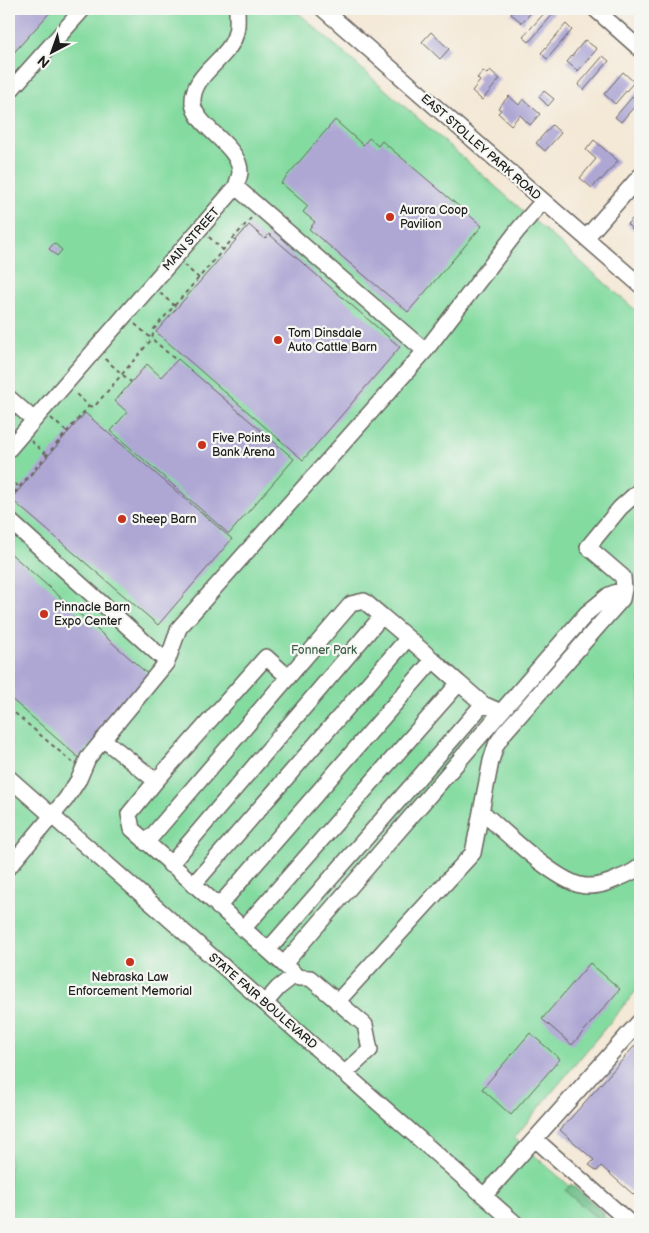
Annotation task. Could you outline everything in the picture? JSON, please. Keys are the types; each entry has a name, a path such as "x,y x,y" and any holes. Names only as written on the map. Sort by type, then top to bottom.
{"street":[{"path":"9,92 83,9"},
{"path":"237,9 236,33 229,48 196,86 193,94 193,106 198,116 235,157 240,172 236,187 425,350"},
{"name":"EAST STOLLEY PARK ROAD","path":"322,9 640,285"},
{"path":"595,9 640,49"},
{"path":"586,238 640,176"},
{"name":"MAIN STREET","path":"9,449 236,187"},
{"path":"9,866 52,817 70,792 88,758 167,662 179,628 425,350 518,230 543,201"},
{"path":"9,398 38,415"},
{"path":"337,1002 473,853 491,761 496,745 504,733 622,599 624,589 623,577 588,547 620,508 640,490"},
{"path":"9,520 167,662"},
{"path":"284,964 587,613 609,595 624,589"},
{"path":"146,843 351,604 364,601 483,704 501,712"},
{"path":"170,865 382,616"},
{"path":"193,885 408,638"},
{"path":"288,678 266,657 156,781 130,814 132,829 146,843 299,978"},
{"path":"218,907 433,660"},
{"path":"243,929 459,682"},
{"path":"268,950 483,704"},
{"path":"103,739 156,781"},
{"name":"STATE FAIR BOULEVARD","path":"9,778 516,1224"},
{"path":"481,811 565,880 581,886 604,885 636,870 640,866"},
{"path":"265,1003 278,988 292,977 310,978 365,1025 370,1050 345,1073"},
{"path":"484,1196 640,1021"},
{"path":"536,1139 629,1224"}],"path":[{"path":"65,384 88,406 94,407 152,339 154,330 176,307 260,208"},
{"path":"200,228 224,251"},
{"path":"175,257 200,279"},
{"path":"151,284 176,307"},
{"path":"125,315 176,360"},
{"path":"94,350 131,382"},
{"path":"9,499 88,406"},
{"path":"38,415 67,433"},
{"path":"22,433 47,456"},
{"path":"9,478 20,488"},
{"path":"9,708 82,771"}],"green space":[{"name":"Fonner Park","path":"9,9 294,9 640,314 640,986 514,1138 614,1224 9,1224"},
{"path":"571,1184 605,1213 599,1220 565,1191"}],"building":[{"path":"9,9 53,9 9,58"},
{"path":"515,9 534,9 522,23 511,14"},
{"path":"548,9 554,13 529,42 523,37"},
{"path":"566,24 572,30 547,59 541,53"},
{"path":"431,32 449,49 440,59 422,42"},
{"path":"585,40 597,49 578,71 567,62"},
{"path":"603,56 609,61 584,90 578,85"},
{"path":"490,70 500,79 482,100 472,91 480,81 477,78 483,71 487,74"},
{"path":"623,72 634,82 615,104 604,94"},
{"path":"640,88 640,100 621,122 615,117"},
{"path":"544,91 554,99 548,106 539,97"},
{"path":"509,96 519,105 523,99 540,114 530,125 520,115 511,125 498,113 501,110 498,108"},
{"name":"Aurora Coop Pavilion","path":"335,120 363,145 369,138 378,146 382,141 482,226 408,312 309,229 315,222 303,212 308,206 281,183"},
{"path":"552,125 561,133 545,151 536,143"},
{"path":"594,140 618,161 592,188 580,178 596,159 586,150"},
{"path":"640,213 640,236 627,224"},
{"name":"Tom Dinsdale Auto Cattle Barn","path":"249,225 265,239 269,234 400,347 303,460 156,332"},
{"path":"54,243 62,250 57,256 49,249"},
{"name":"Five Points Bank Arena","path":"178,359 294,459 229,534 111,431 127,412 115,401 147,364 161,377"},
{"name":"Sheep Barn","path":"85,413 232,539 158,625 11,499"},
{"name":"Pinnacle Barn Expo Center","path":"9,552 150,676 79,758 9,697"},
{"path":"590,963 620,989 572,1045 542,1019"},
{"path":"530,1033 560,1059 511,1115 482,1089"},
{"path":"640,1040 640,1189 634,1195 601,1166 597,1171 589,1165 594,1160 560,1130"}],"place":[{"name":"Aurora Coop Pavilion","path":"390,217"},
{"name":"Tom Dinsdale Auto Cattle Barn","path":"278,340"},
{"name":"Five Points Bank Arena","path":"202,445"},
{"name":"Sheep Barn","path":"122,519"},
{"name":"Pinnacle Barn Expo Center","path":"44,614"},
{"name":"Nebraska Law Enforcement Memorial","path":"130,962"}]}
